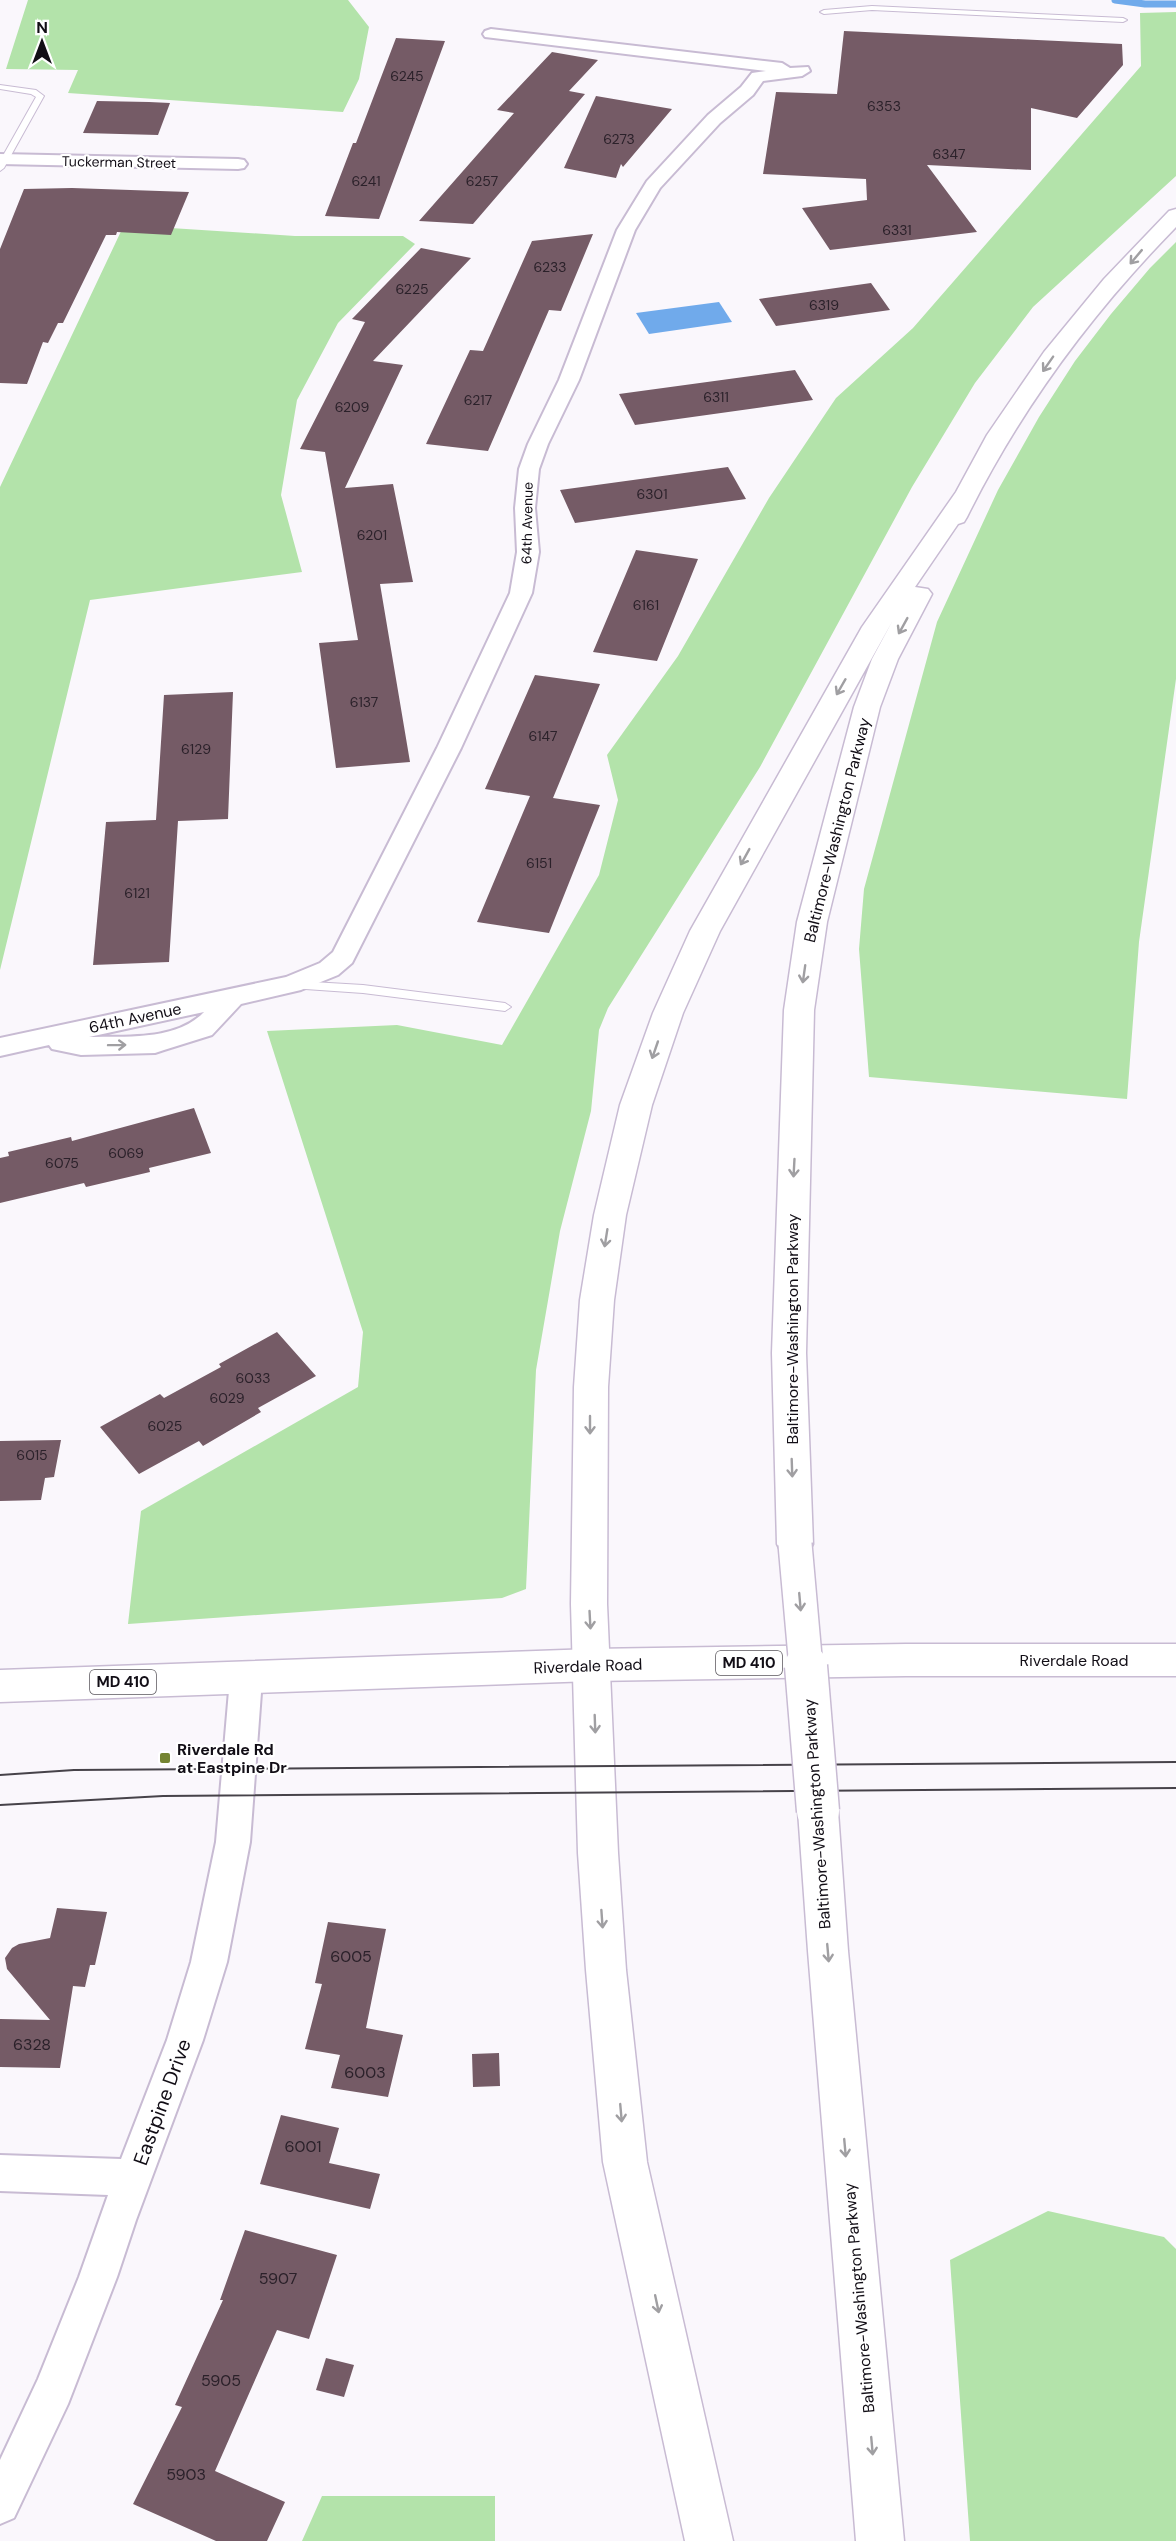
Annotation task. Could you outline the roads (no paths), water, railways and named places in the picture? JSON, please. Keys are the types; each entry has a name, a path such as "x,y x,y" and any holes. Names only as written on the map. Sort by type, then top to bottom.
{"main road":[{"name":"Baltimore-Washington Parkway","path":"880,2541 795,1544 789,1384 791,1231 799,1010 812,922 867,707 885,659 914,606 964,497 1011,418 1061,346 1146,245 1176,215"},
{"path":"709,2541 625,2162 606,1970 600,1888 589,1604 591,1387 596,1311 610,1215 636,1105 668,1013 705,931 875,627 964,497"},
{"name":"Riverdale Road","path":"0,1686 592,1665 906,1660 1176,1660"}],"street":[{"name":"64th Avenue","path":"0,1047 39,1038 81,1046 155,1044 203,1029 232,998 292,984 329,969 343,957 449,748 521,593 528,552 525,508 529,469 538,444 569,380 626,230 653,185 758,77 802,71 491,34"},
{"name":"Tuckerman Street","path":"2,162 238,164"},
{"name":"Eastpine Drive","path":"0,2504 54,2390 185,2040 209,1962 233,1842 246,1679"},
{"path":"0,2173 134,2178"}],"lane":[{"path":"824,12 872,8 1123,20"},
{"path":"0,87 40,96 2,162"},
{"path":"292,984 363,989 505,1007"}],"water":[{"path":"719,302 732,322 649,334 636,313"}],"waterway":[{"path":"1115,0 1145,4 1176,4"}],"tram line":[{"path":"0,1775 74,1770 1176,1762"},
{"path":"0,1805 163,1796 1176,1788"}],"place":[{"name":"Riverdale Rd at Eastpine Dr","path":"165,1758"}]}
